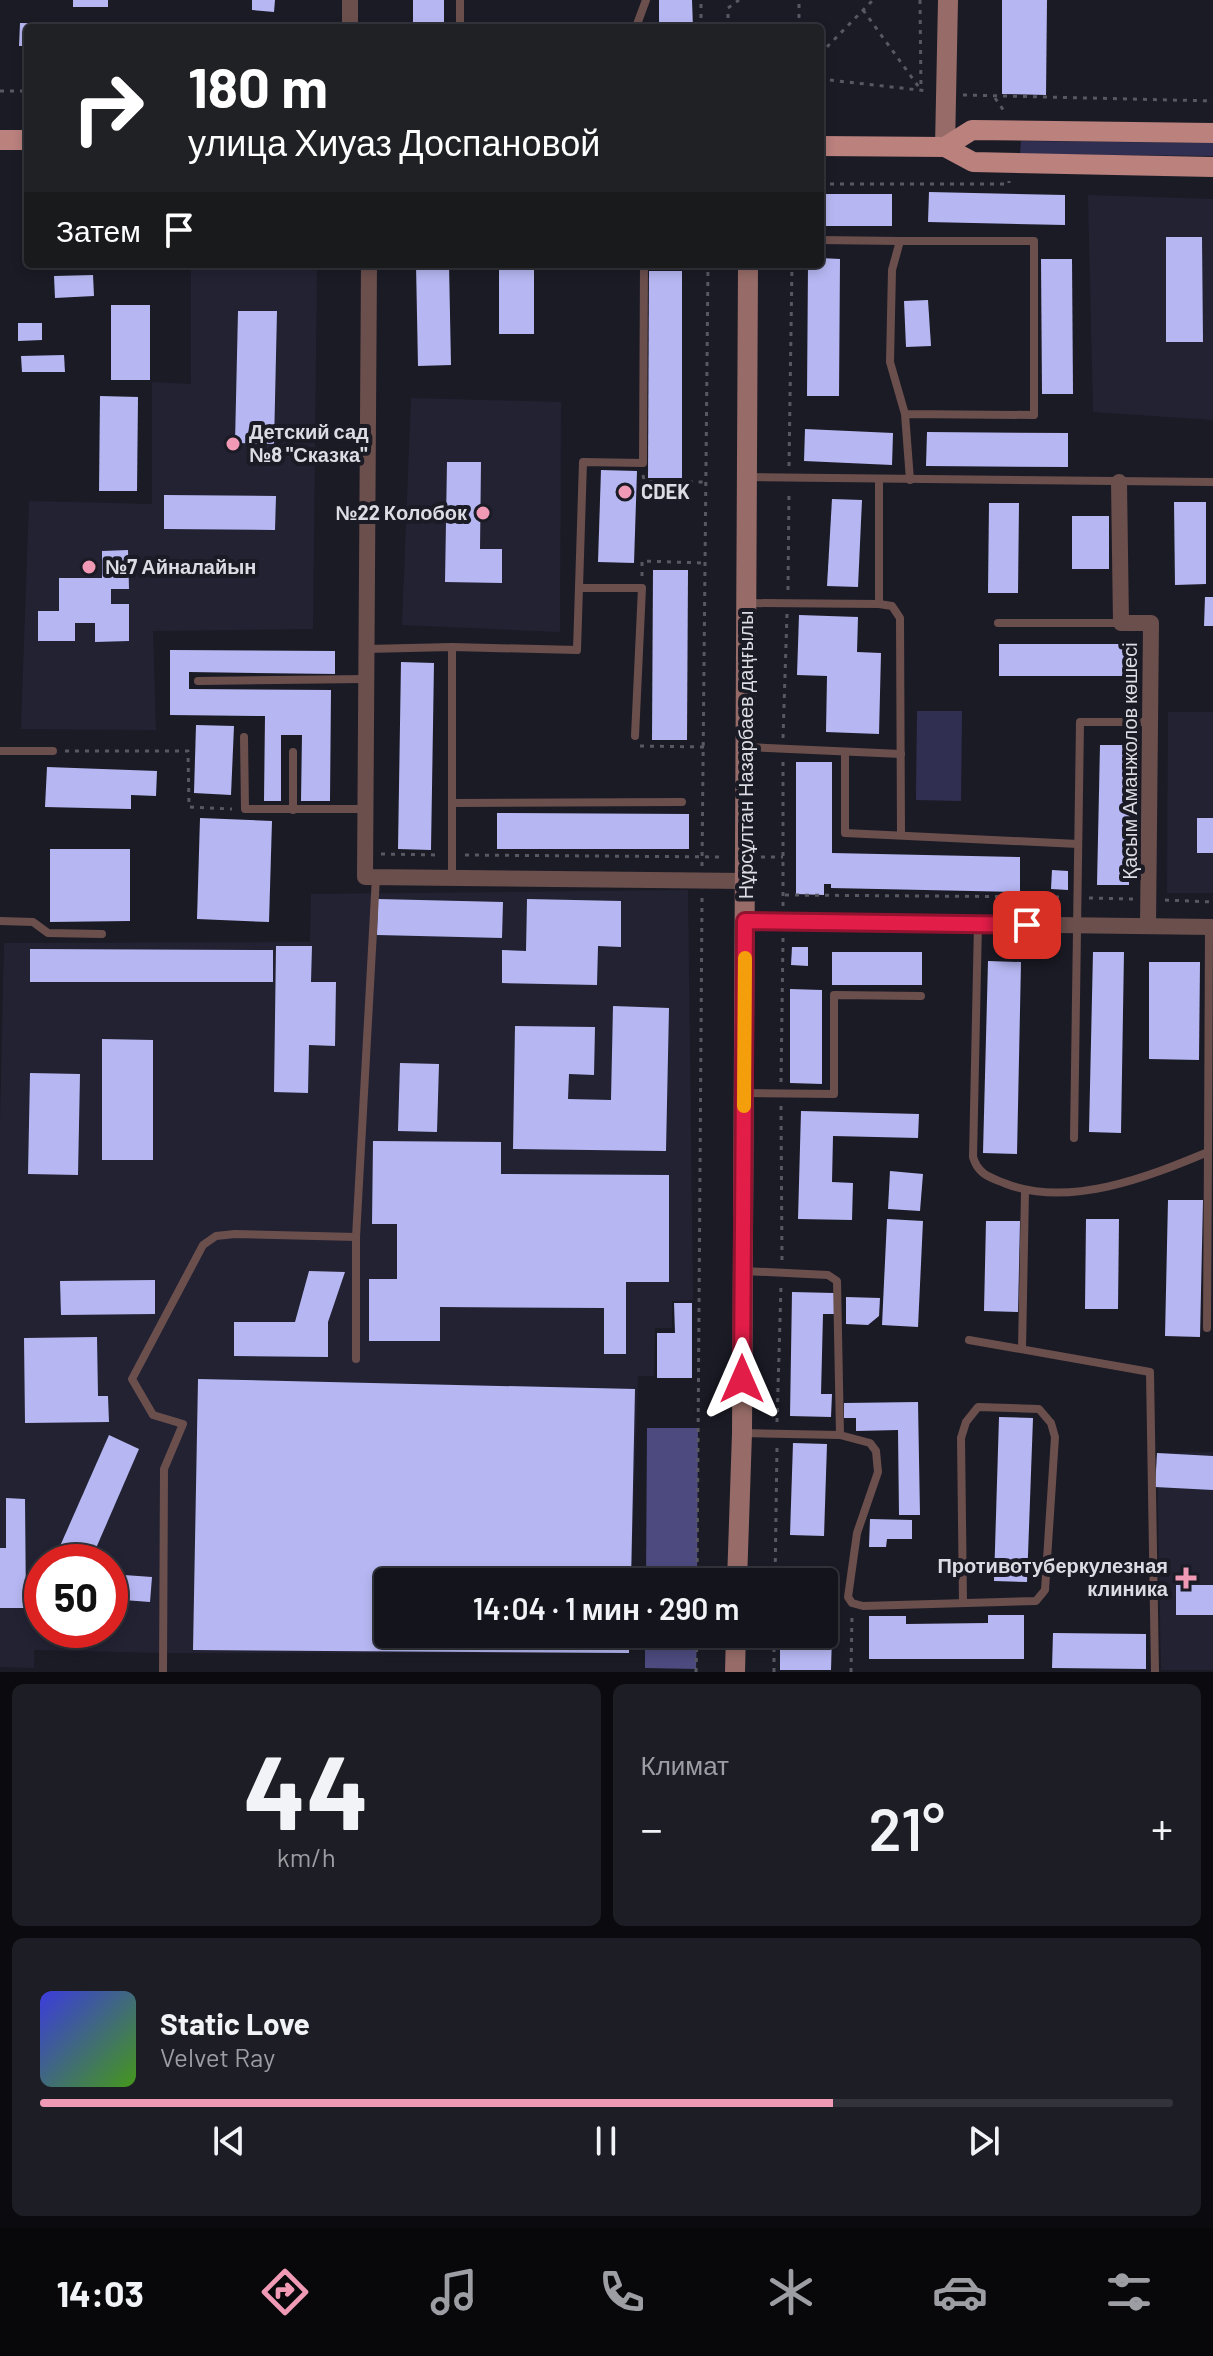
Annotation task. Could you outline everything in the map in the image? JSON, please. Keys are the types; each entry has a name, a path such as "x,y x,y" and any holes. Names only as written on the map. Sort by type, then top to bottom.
{"main road":[{"path":"945,147 948,0"},
{"path":"945,147 972,130 1213,133"},
{"path":"0,140 24,140"},
{"path":"824,146 945,147 973,162 1213,167"},
{"name":"Нұрсұлтан Назарбаев даңғылы","path":"737,1568 742,1433 748,268"},
{"path":"735,1672 736,1648"}],"street":[{"path":"350,0 350,24"},
{"path":"369,268 365,877 745,881"},
{"name":"Қасым Аманжолов көшесі","path":"1119,482 1121,623 1151,623 1148,926"},
{"path":"745,921 1211,927"}],"lane":[{"path":"460,0 460,24"},
{"path":"637,24 646,0"},
{"path":"824,240 1034,241 1034,415 905,414"},
{"path":"900,241 892,270 890,362 905,414 910,480"},
{"path":"365,649 452,647 577,650 583,462 643,463 644,268"},
{"path":"747,477 1213,482"},
{"path":"879,480 879,604"},
{"path":"579,588 642,588 635,736"},
{"path":"747,603 892,606 900,618 901,834"},
{"path":"998,623 1121,623"},
{"path":"452,647 452,877"},
{"path":"198,681 365,679"},
{"path":"1074,1138 1080,722 1150,722"},
{"path":"244,737 245,809 365,809"},
{"path":"746,747 901,754"},
{"path":"0,751 53,751"},
{"path":"293,752 293,810"},
{"path":"845,753 845,833 1078,844"},
{"path":"452,803 682,802"},
{"path":"356,1359 356,1237 376,877"},
{"path":"0,921 33,922 48,933 102,934"},
{"path":"978,924 973,1157 983,1175 1025,1192 1111,1186 1159,1173 1208,1152"},
{"path":"1207,1328 1211,927"},
{"path":"744,1093 834,1094 834,995 921,996"},
{"path":"1022,1349 1025,1192"},
{"path":"163,1672 164,1469 183,1424 153,1415 132,1379 203,1245 216,1236 356,1237"},
{"path":"743,1271 828,1275 837,1281 840,1435"},
{"path":"969,1340 1150,1372 1155,1672"},
{"path":"742,1433 840,1435 870,1443 876,1451 878,1472 857,1533 853,1557 848,1597 852,1603 863,1606 1019,1604 1036,1601 1045,1590 1055,1437 1051,1423 1039,1409 978,1407 966,1422 961,1438 963,1603"}],"path":[{"path":"701,0 701,24"},
{"path":"728,24 728,8 739,0"},
{"path":"799,0 799,24"},
{"path":"824,50 873,0"},
{"path":"920,0 921,90"},
{"path":"863,10 921,90"},
{"path":"824,79 994,97 1213,101"},
{"path":"0,91 24,91"},
{"path":"824,184 1009,184"},
{"path":"697,1568 708,268"},
{"path":"643,463 644,480 706,482"},
{"path":"642,588 642,561 705,563"},
{"path":"635,736 641,747 704,747"},
{"path":"53,751 188,751 189,807 245,809"},
{"path":"365,854 783,857"},
{"path":"783,895 1077,897 1213,902"},
{"path":"851,1672 852,1603"},
{"path":"696,1672 697,1648"},
{"path":"774,1648 774,1672"}],"shaded area":[{"path":"1021,141 1213,143 1213,156 1020,154"},
{"path":"1088,195 1213,199 1213,420 1093,412"},
{"name":"Детский сад №8 \"Сказка\"","path":"191,268 317,268 313,629 153,631 156,730 21,729 29,501 152,504 152,382 191,384"},
{"name":"№22 Колобок","path":"411,398 561,402 560,632 402,625"},
{"path":"917,711 962,711 961,801 916,800"},
{"path":"1168,712 1213,712 1213,893 1167,893"},
{"path":"688,890 693,1300 672,1301 672,1328 655,1328 654,1376 638,1376 631,1568 374,1568 374,1648 629,1648 629,1653 34,1650 34,1668 0,1667 0,1123 4,943 310,942 311,894"},
{"path":"647,1428 698,1428 697,1568 646,1568"},
{"name":"Противотуберкулезная клиника","path":"1213,1452 1213,1670 1161,1670 1157,1453"},
{"path":"645,1648 697,1648 696,1669 645,1668"}],"building":[{"path":"73,0 108,0 108,7 73,7"},
{"path":"252,0 275,0 274,12 252,10"},
{"path":"413,0 444,0 444,24 413,24"},
{"path":"659,0 692,0 693,24 659,24"},
{"path":"1002,0 1047,0 1046,95 1002,94"},
{"path":"20,23 79,24 24,24 24,46 19,46"},
{"path":"929,192 1065,195 1065,225 928,222"},
{"path":"824,194 892,194 892,226 824,226"},
{"path":"1166,237 1202,237 1203,342 1166,342"},
{"path":"824,258 840,259 839,396 807,396 808,268 824,268"},
{"path":"1041,259 1072,259 1073,394 1042,394"},
{"path":"416,268 449,268 451,365 418,366"},
{"path":"499,268 534,268 534,334 499,334"},
{"path":"649,271 682,271 682,478 648,478"},
{"path":"93,275 94,296 55,298 54,276"},
{"path":"928,300 931,346 906,347 904,301"},
{"path":"111,305 150,305 150,380 111,380"},
{"path":"238,311 277,311 274,444 235,443"},
{"path":"18,323 42,323 42,340 18,341"},
{"path":"64,355 65,372 22,372 21,356"},
{"path":"100,396 138,397 137,491 99,491"},
{"path":"805,429 893,433 892,465 804,461"},
{"path":"927,432 1068,433 1068,467 926,466"},
{"path":"447,462 481,462 480,549 502,549 502,583 445,582"},
{"path":"601,470 637,471 634,563 598,562"},
{"path":"164,495 276,496 275,530 164,529"},
{"path":"832,499 862,500 858,587 827,586"},
{"path":"1174,502 1206,502 1206,584 1175,585"},
{"path":"989,503 1019,503 1018,593 988,593"},
{"path":"1072,516 1109,516 1109,569 1072,569"},
{"path":"128,550 129,589 111,589 111,604 129,604 129,641 95,642 95,623 75,623 75,641 38,641 38,611 59,611 59,578 102,578 102,551"},
{"path":"653,570 688,570 687,740 652,740"},
{"path":"1205,597 1213,597 1213,626 1204,626"},
{"path":"799,615 858,617 857,652 881,653 879,734 826,732 827,676 797,675"},
{"path":"999,644 1133,644 1133,676 999,676"},
{"path":"170,650 335,651 335,674 189,672 189,689 331,690 330,801 301,801 302,735 281,735 281,801 264,801 265,716 170,715"},
{"path":"401,662 434,663 431,850 398,849"},
{"path":"196,725 234,726 231,795 194,793"},
{"path":"1100,745 1131,745 1129,885 1097,885"},
{"path":"796,762 832,762 832,853 1020,857 1020,892 831,888 831,884 824,884 824,895 796,894"},
{"path":"47,767 157,771 156,796 131,795 131,809 45,807"},
{"path":"497,813 689,814 689,849 497,849"},
{"path":"200,818 272,821 269,922 197,919"},
{"path":"1197,818 1213,818 1213,853 1197,853"},
{"path":"50,849 130,849 130,921 50,922"},
{"path":"1052,870 1068,871 1068,890 1051,889"},
{"path":"378,899 503,902 502,938 377,935"},
{"path":"527,899 621,901 621,947 598,946 597,985 502,983 502,950 526,951"},
{"path":"276,946 312,946 311,982 336,982 335,1046 309,1045 308,1093 274,1092"},
{"path":"792,947 808,947 808,966 791,965"},
{"path":"30,949 273,950 273,982 30,982"},
{"path":"832,952 922,952 922,985 832,985"},
{"path":"1093,952 1124,952 1121,1133 1089,1132"},
{"path":"988,961 1021,962 1017,1154 983,1153"},
{"path":"1149,962 1200,962 1199,1060 1149,1059"},
{"path":"790,989 822,990 822,1084 790,1083"},
{"path":"613,1006 669,1008 666,1151 513,1149 515,1026 595,1027 594,1075 569,1074 568,1099 611,1100"},
{"path":"102,1039 153,1040 153,1160 102,1160"},
{"path":"400,1063 439,1064 437,1132 398,1131"},
{"path":"30,1073 80,1074 78,1175 28,1174"},
{"path":"801,1111 919,1114 918,1138 833,1136 832,1182 853,1183 852,1220 798,1219"},
{"path":"373,1141 501,1142 501,1174 669,1175 669,1282 626,1282 626,1354 604,1354 604,1308 440,1307 440,1341 369,1341 369,1279 397,1279 397,1224 372,1224"},
{"path":"890,1171 923,1174 920,1211 888,1209"},
{"path":"1168,1200 1203,1200 1200,1337 1165,1336"},
{"path":"887,1219 923,1221 918,1327 882,1325"},
{"path":"1086,1219 1119,1219 1118,1309 1085,1309"},
{"path":"986,1221 1020,1221 1018,1312 984,1311"},
{"path":"309,1271 345,1272 328,1322 328,1357 234,1356 234,1322 295,1322"},
{"path":"155,1280 155,1314 61,1315 60,1281"},
{"path":"792,1292 834,1293 834,1314 823,1314 821,1394 832,1394 831,1417 790,1416"},
{"path":"846,1297 880,1298 879,1316 868,1325 846,1324"},
{"path":"674,1303 692,1303 692,1378 657,1378 657,1333 675,1333"},
{"path":"97,1337 98,1396 108,1396 109,1422 25,1423 24,1338"},
{"path":"198,1379 635,1389 631,1568 374,1568 374,1648 629,1648 629,1653 193,1650"},
{"path":"918,1402 920,1515 899,1515 898,1430 856,1431 856,1418 844,1418 844,1403"},
{"path":"999,1417 1033,1418 1027,1582 994,1581"},
{"path":"109,1435 139,1449 98,1544 61,1544"},
{"path":"793,1443 827,1444 824,1536 790,1535"},
{"path":"1157,1453 1213,1456 1213,1490 1155,1487"},
{"path":"6,1498 25,1499 24,1608 0,1608 0,1548 6,1548"},
{"path":"870,1519 912,1520 912,1539 887,1539 886,1547 869,1547"},
{"path":"128,1575 152,1577 150,1602 128,1600"},
{"path":"1176,1585 1213,1585 1213,1615 1176,1615"},
{"path":"988,1615 1024,1615 1024,1659 869,1659 869,1616 906,1616 906,1624 988,1623"},
{"path":"1053,1633 1146,1634 1146,1669 1052,1668"},
{"path":"780,1648 832,1648 831,1670 780,1670"}],"slow traffic":[{"path":"744,1106 745,958"}],"place":[{"name":"Детский сад №8 \"Сказка\"","path":"233,444"},
{"name":"CDEK","path":"625,492"},
{"name":"№22 Колобок","path":"483,513"},
{"name":"№7 Айналайын","path":"89,567"},
{"name":"Противотуберкулезная клиника","path":"1186,1578"}],"route":[{"path":"742,1379 745,921 1027,925"}]}
